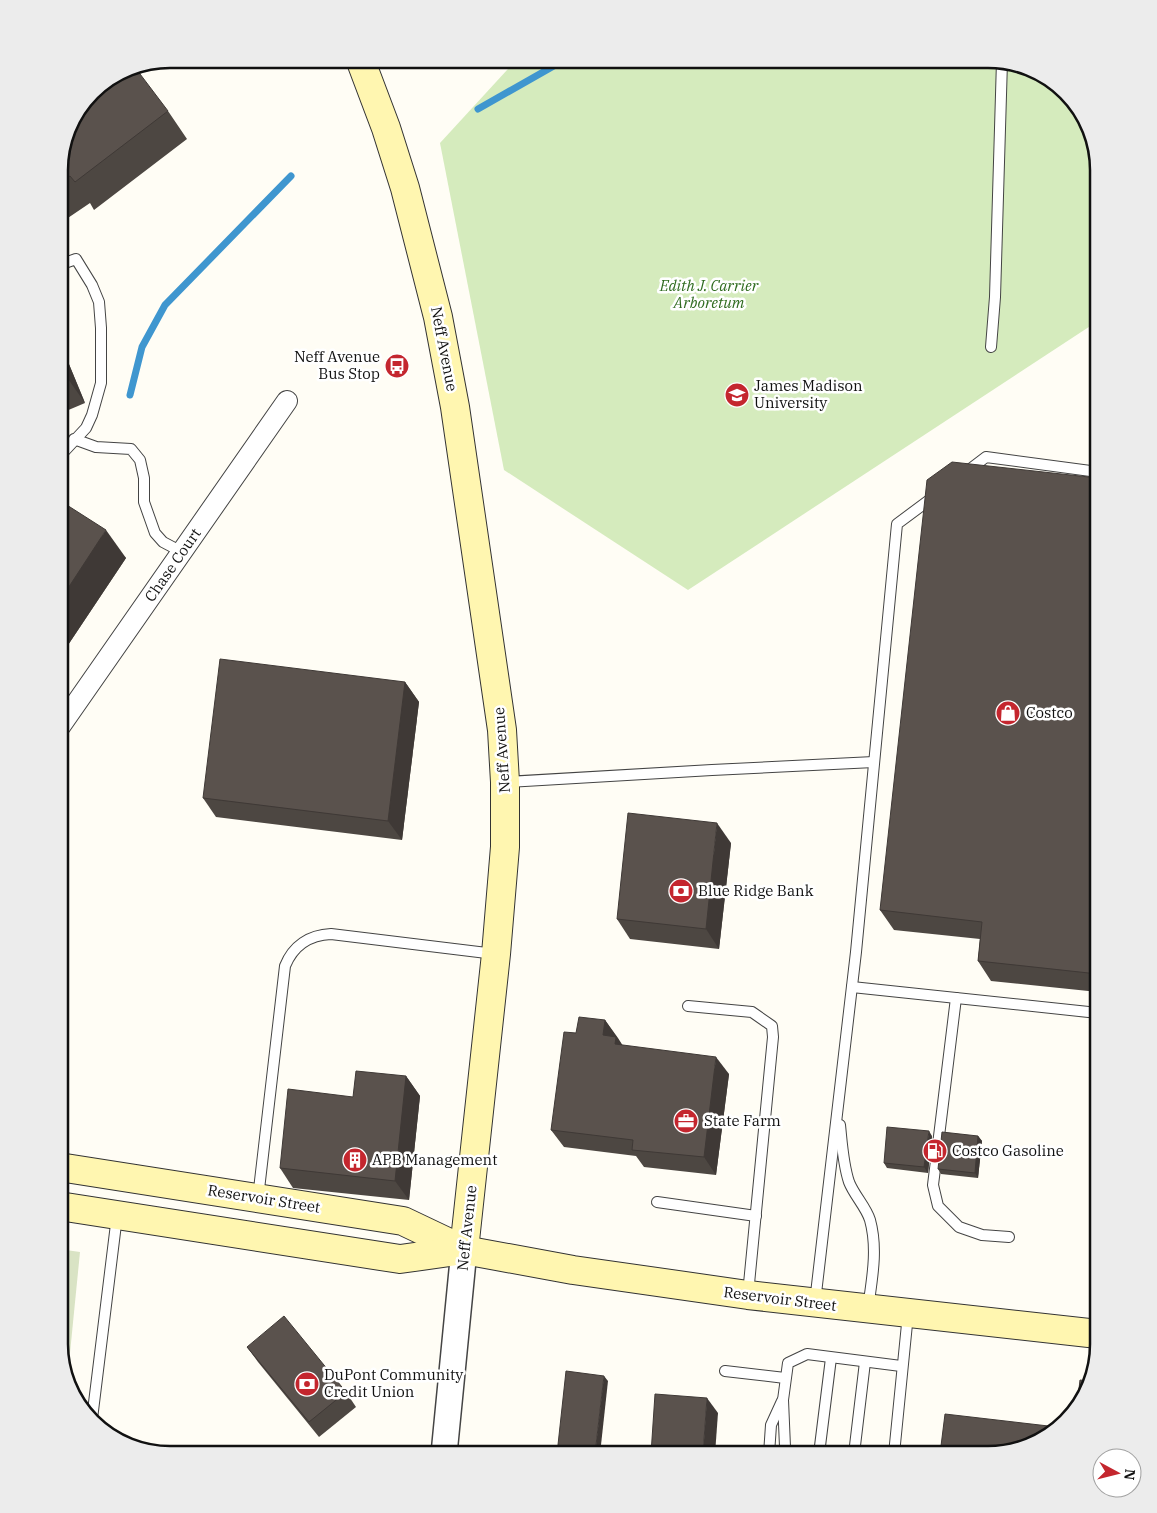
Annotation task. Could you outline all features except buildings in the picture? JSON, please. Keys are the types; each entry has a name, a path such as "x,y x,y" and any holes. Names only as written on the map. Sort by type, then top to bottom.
{"main road":[{"name":"Neff Avenue","path":"363,67 386,128 405,188 430,279 442,335 455,407 499,704 506,782 505,847 496,954 464,1250"},
{"name":"Reservoir Street","path":"67,1168 403,1221 464,1250 573,1270 748,1295 1090,1333"},
{"name":"Reservoir Street","path":"67,1207 400,1259 464,1250"}],"street":[{"name":"Chase Court","path":"68,716 287,402"},
{"name":"Neff Avenue","path":"445,1446 464,1250"}],"lane":[{"path":"992,347 1002,68"},
{"path":"68,261 76,258 92,285 99,302 101,383 92,415 86,428 68,446"},
{"path":"74,439 96,447 131,450 140,460 144,478 144,502 155,533 163,542 182,552"},
{"path":"956,480 986,458 1090,471"},
{"path":"814,1303 852,987 897,524 942,491"},
{"path":"506,782 874,762"},
{"path":"258,1198 285,966 292,952 299,945 316,936 331,934 496,954"},
{"path":"852,987 1090,1012"},
{"path":"956,998 933,1185 938,1206 959,1227 982,1235 1009,1237"},
{"path":"688,1006 752,1012 772,1026 773,1037 748,1295"},
{"path":"838,1106 849,1183 869,1218 872,1238 874,1254 868,1309"},
{"path":"657,1202 756,1216"},
{"path":"93,1411 117,1215"},
{"path":"895,1446 908,1313"},
{"path":"785,1446 782,1400 788,1363 807,1354 902,1366"},
{"path":"820,1446 831,1358"},
{"path":"855,1446 865,1362"},
{"path":"724,1371 785,1378"},
{"path":"770,1446 771,1425 782,1400"}],"green space":[{"name":"Edith J. Carrier Arboretum","path":"509,67 1001,68 1014,71 1038,81 1060,97 1079,124 1086,143 1090,170 1090,326 688,590 504,470 440,143"},
{"path":"67,1250 80,1252 69,1362 67,1343"}],"waterway":[{"path":"478,109 551,67"},
{"path":"130,395 142,347 165,305 291,176"}],"place":[{"name":"Neff Avenue Bus Stop","path":"397,366"},
{"name":"James Madison University","path":"737,395"},
{"name":"Costco","path":"1008,713"},
{"name":"Blue Ridge Bank","path":"681,891"},
{"name":"State Farm","path":"686,1121"},
{"name":"Costco Gasoline","path":"935,1151"},
{"name":"APB Management","path":"355,1160"},
{"name":"DuPont Community Credit Union","path":"307,1384"}]}
